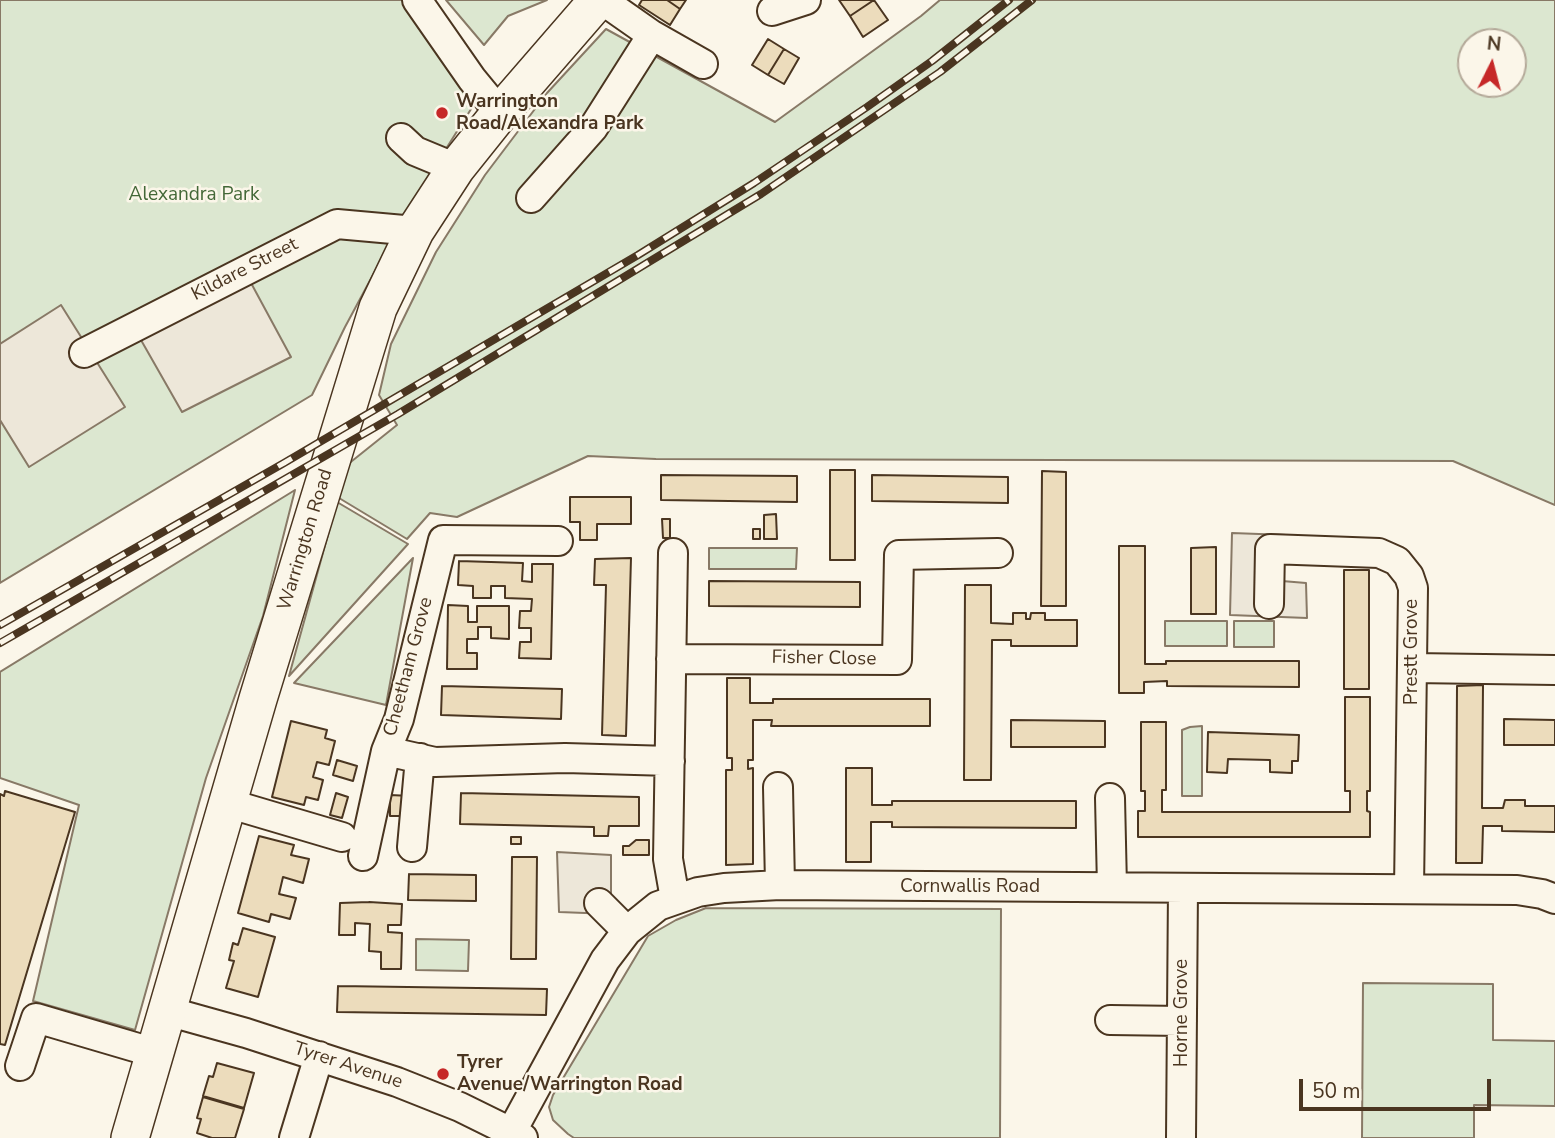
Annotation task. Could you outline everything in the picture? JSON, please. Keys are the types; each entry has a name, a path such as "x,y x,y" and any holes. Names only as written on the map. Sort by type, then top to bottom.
{"main road":[{"name":"Warrington Road","path":"130,1138 227,803 378,308 415,231 456,168 500,113 600,0"}],"street":[{"path":"600,0 652,35 704,64"},
{"path":"772,11 806,0"},
{"path":"422,2 472,79 500,113"},
{"path":"531,198 593,128 652,35"},
{"path":"401,138 415,151 456,168"},
{"name":"Kildare Street","path":"84,352 337,224 415,231"},
{"name":"Cheetham Grove","path":"558,541 443,540 399,719 386,751 435,762 565,758 670,761"},
{"name":"Prestt Grove","path":"1269,604 1270,549 1379,552 1404,568 1413,588 1409,889"},
{"path":"673,553 668,859 675,899"},
{"name":"Fisher Close","path":"671,659 897,660 898,555 998,553"},
{"path":"1413,668 1555,670"},
{"path":"363,856 386,751"},
{"path":"412,848 419,758"},
{"path":"778,787 779,885"},
{"path":"1110,798 1112,887"},
{"path":"227,803 342,837"},
{"name":"Cornwallis Road","path":"517,1135 605,960 627,931 658,906 698,892 779,885 1409,889 1517,890 1555,899"},
{"name":"Horne Grove","path":"1181,1138 1183,888"},
{"path":"599,903 627,931"},
{"name":"Tyrer Avenue","path":"167,1011 319,1056 435,1097 517,1135"},
{"path":"20,1066 36,1018 155,1053"},
{"path":"1110,1020 1182,1021"},
{"path":"294,1138 319,1056"}],"green space":[{"name":"Alexandra Park","path":"0,0 417,0 478,98 410,206 312,395 0,583"},
{"path":"446,0 547,0 508,16 484,45"},
{"path":"940,0 1555,0 1555,505 1453,461 656,459 588,456 457,517 430,513 407,539 339,498 347,465 397,425 379,395 391,344 436,252 485,175 547,93 606,29 775,122"},
{"path":"295,490 263,616 206,778 135,1030 33,1001 79,805 0,778 0,672"},
{"path":"337,502 408,544 289,676"},
{"path":"709,548 797,548 796,569 709,569"},
{"path":"413,558 386,705 294,683"},
{"path":"1165,621 1227,621 1227,646 1165,646"},
{"path":"1234,621 1274,621 1274,647 1234,647"},
{"path":"1202,726 1202,796 1182,796 1182,730"},
{"path":"706,908 1001,909 1000,1138 574,1138 568,1134 553,1120 549,1107 553,1095 648,936 676,920"},
{"path":"416,939 469,940 468,971 416,970"},
{"path":"1363,983 1493,984 1493,1040 1555,1041 1555,1106 1474,1105 1474,1138 1362,1138"}],"shaded area":[{"path":"244,270 291,357 182,412 133,326"},
{"path":"61,305 125,407 29,467 0,420 0,344"},
{"path":"1232,533 1286,535 1282,581 1306,583 1307,618 1230,615"},
{"path":"557,852 611,855 611,914 559,912"}],"building":[{"path":"642,0 667,0 680,9 670,25 639,5"},
{"path":"667,0 686,0 680,9"},
{"path":"839,0 874,0 850,16"},
{"path":"874,0 888,20 863,37 850,16"},
{"path":"768,39 784,49 768,75 752,65"},
{"path":"784,49 799,58 784,84 768,75"},
{"path":"830,470 855,470 855,560 830,560"},
{"path":"1042,471 1066,472 1066,606 1041,606"},
{"path":"661,475 797,476 797,502 661,500"},
{"path":"872,475 1008,477 1008,503 872,501"},
{"path":"570,497 631,497 631,524 597,524 597,540 580,540 580,522 570,522"},
{"path":"776,514 777,539 764,539 764,515"},
{"path":"662,519 670,519 670,538 663,538"},
{"path":"753,529 760,529 760,539 753,539"},
{"path":"1119,546 1145,546 1145,664 1166,664 1166,661 1299,661 1299,687 1167,686 1167,681 1144,682 1144,693 1119,693"},
{"path":"1216,547 1216,614 1191,614 1191,548"},
{"path":"631,558 626,736 602,735 606,585 594,585 595,559"},
{"path":"459,561 523,563 522,581 532,582 532,564 553,564 551,659 519,658 520,642 531,642 531,628 519,628 520,611 531,611 532,599 505,598 505,586 491,586 491,598 473,598 473,586 458,585"},
{"path":"1344,570 1369,570 1369,689 1344,689"},
{"path":"709,581 860,582 860,607 709,606"},
{"path":"965,585 991,585 991,623 1013,624 1013,613 1026,613 1026,619 1030,619 1031,613 1045,613 1045,620 1077,620 1077,646 1011,646 1011,640 992,640 991,780 964,780"},
{"path":"448,605 468,606 468,622 477,622 477,606 509,606 509,639 491,638 491,627 478,627 478,639 467,639 467,653 477,653 477,669 447,669"},
{"path":"727,678 750,678 750,703 773,703 773,699 930,699 930,726 771,726 772,720 753,720 753,760 748,760 748,769 753,768 753,864 726,865 726,770 732,770 732,758 727,758"},
{"path":"1483,685 1482,808 1503,808 1505,800 1525,800 1525,806 1555,806 1555,832 1502,831 1502,826 1483,826 1482,863 1456,863 1457,686"},
{"path":"442,686 562,689 561,719 441,715"},
{"path":"1345,697 1370,697 1370,791 1367,791 1367,811 1370,812 1370,837 1138,837 1138,811 1145,811 1145,791 1141,791 1141,722 1166,722 1166,790 1162,790 1162,812 1350,812 1350,791 1345,791"},
{"path":"1504,719 1555,720 1555,745 1504,745"},
{"path":"1011,720 1105,721 1105,747 1011,747"},
{"path":"291,721 327,730 325,738 335,741 329,765 317,762 313,777 323,780 318,800 306,797 304,805 272,797"},
{"path":"1208,732 1299,735 1298,761 1292,761 1292,773 1270,772 1270,760 1228,759 1227,773 1207,772"},
{"path":"337,760 357,766 353,781 333,775"},
{"path":"846,768 872,768 872,805 892,805 892,801 1076,801 1076,828 892,827 892,822 871,822 871,862 846,862"},
{"path":"5,791 75,812 5,1045 0,1044 0,794 4,796"},
{"path":"336,793 348,797 342,818 330,815"},
{"path":"461,793 639,797 639,826 609,826 608,836 594,836 594,827 460,824"},
{"path":"390,795 411,796 411,816 390,816"},
{"path":"259,836 294,845 291,855 309,859 303,883 283,877 279,894 296,898 290,919 271,914 269,922 238,913"},
{"path":"511,837 521,837 521,844 511,844"},
{"path":"636,840 649,840 649,855 623,855 623,846 629,846"},
{"path":"512,857 537,857 536,959 511,959"},
{"path":"409,874 476,875 476,901 408,900"},
{"path":"340,903 402,904 401,925 388,925 388,932 402,933 401,969 381,969 381,952 369,951 370,924 355,923 355,935 339,935"},
{"path":"243,928 275,937 258,997 226,988 234,961 229,960 233,943 238,945"},
{"path":"338,986 547,989 546,1015 337,1012"},
{"path":"217,1063 254,1073 244,1108 203,1096 209,1076 213,1077"},
{"path":"203,1097 244,1109 235,1138 212,1138 197,1133 201,1119 197,1118"}],"railway":[{"path":"0,625 284,463 638,255 754,183 867,107 932,61 1009,0"},
{"path":"0,643 398,414 761,194 940,72 1032,0"}],"place":[{"name":"Warrington Road/Alexandra Park","path":"442,113"},
{"name":"Tyrer Avenue/Warrington Road","path":"443,1074"}]}
